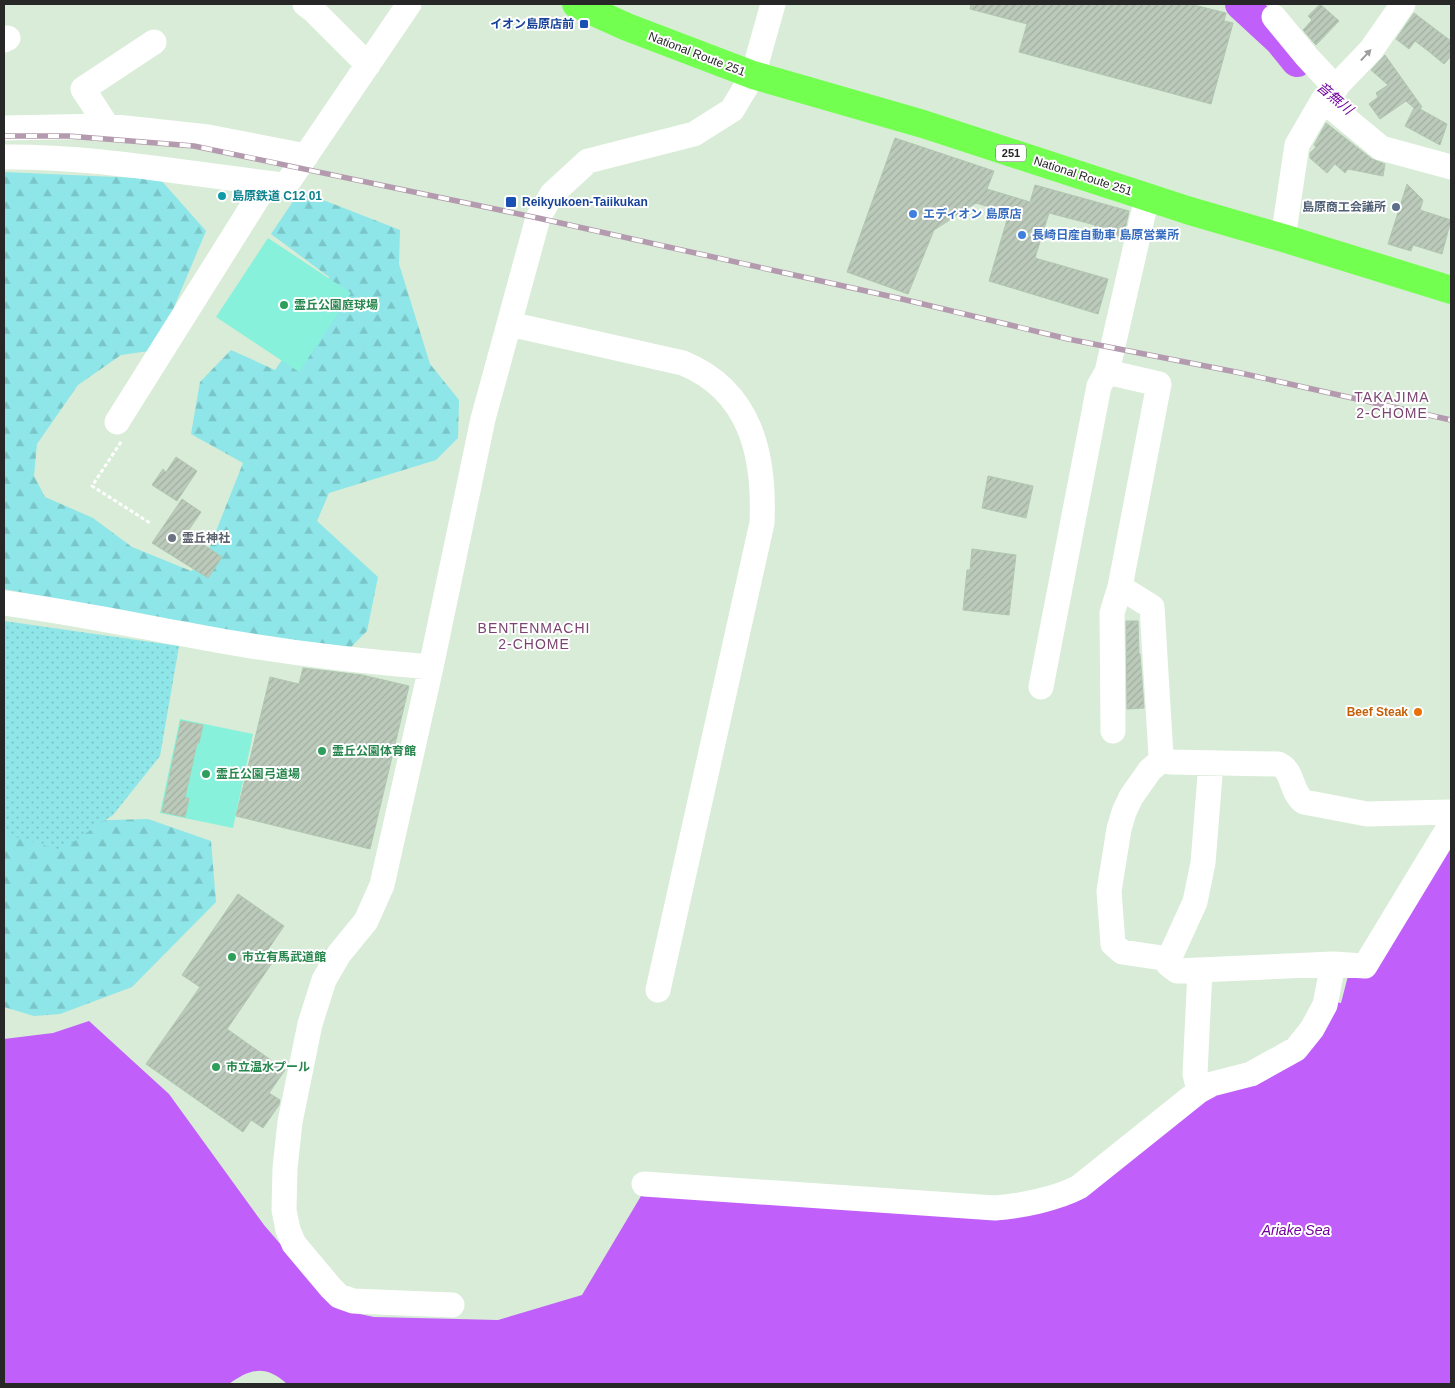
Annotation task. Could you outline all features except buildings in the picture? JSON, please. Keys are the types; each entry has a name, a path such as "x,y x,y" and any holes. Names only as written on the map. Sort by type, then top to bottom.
{"highway":[{"name":"National Route 251","path":"576,4 627,28 753,75 923,124 1190,211 1449,286"}],"street":[{"path":"305,4 368,65"},
{"path":"4,157 40,157 108,162 286,185 409,4"},
{"path":"452,1305 353,1301 339,1296 294,1244 288,1230 284,1210 285,1168 290,1122 310,1024 324,980 339,954 366,921 382,886 484,419 538,218 552,194 588,161 694,134 732,110 753,75 774,4"},
{"path":"1283,238 1297,145 1329,94 1372,50 1403,4"},
{"path":"1274,17 1307,57 1329,94 1381,148 1451,167"},
{"path":"107,126 83,89 154,42"},
{"path":"4,128 107,126 208,137 306,156"},
{"path":"116,422 267,183"},
{"path":"1041,686 1099,386 1107,372 1147,197"},
{"path":"509,324 682,363 699,370 723,388 734,400 742,413 756,450 761,475 762,523 658,990"},
{"path":"1107,372 1159,384 1120,587 1112,612 1113,731"},
{"path":"1120,587 1152,607 1161,756 1163,759 1170,762 1278,764 1287,770 1298,797 1304,802 1367,814 1451,812"},
{"path":"4,603 51,609 217,640 363,661 431,667"},
{"path":"1163,759 1150,770 1131,797 1124,812 1119,829 1109,891 1113,944 1117,949 1122,952 1170,959"},
{"path":"1211,763 1203,864 1195,902 1169,965 1177,971 1333,964 1365,966 1451,824"},
{"path":"644,1184 995,1208 1067,1193 1079,1187 1199,1091 1212,1084 1251,1074 1296,1049 1312,1029 1324,1005 1333,964"},
{"path":"1199,1091 1195,1074 1200,970"}],"green space":[{"path":"4,172 160,179 206,231 156,350 121,355 78,385 37,444 34,476 45,497 93,518 132,547 191,571 203,564 243,463 191,434 200,382 231,350 275,370 330,289 329,277 271,234 300,191 400,230 399,264 430,364 459,400 458,438 436,460 329,493 317,521 378,577 367,631 351,647 197,629 4,589"},
{"path":"4,621 179,646 160,756 113,815 61,850 4,834"},
{"path":"148,819 211,841 216,902 132,987 60,1014 34,1016 4,1007 4,823"}],"shaded area":[{"name":"霊丘公園庭球場","path":"268,238 351,293 299,372 216,317"},
{"name":"霊丘公園弓道場","path":"180,719 253,734 233,828 160,813"}],"water":[{"name":"Ariake Sea","path":"1451,840 1451,1384 287,1384 272,1374 258,1371 244,1375 229,1384 4,1384 4,1039 53,1033 89,1021 169,1094 264,1225 331,1303 355,1313 374,1317 498,1320 582,1295 644,1191 1019,1215 1204,1096 1228,1088 1335,1002 1341,1003 1348,976"}],"waterway":[{"name":"音無川","path":"1241,4 1280,40 1297,61"},
{"path":"1252,15 1257,4"}],"railway":[{"path":"4,136 68,136 194,146 538,218 902,299 1068,339 1236,372 1451,420"}],"place":[{"name":"イオン島原店前","path":"584,24"},
{"name":"島原鉄道 C12 01","path":"222,196"},
{"name":"Reikyukoen-Taiikukan","path":"511,202"},
{"name":"島原商工会議所","path":"1396,207"},
{"name":"エディオン 島原店","path":"913,214"},
{"name":"長崎日産自動車 島原営業所","path":"1022,235"},
{"name":"霊丘公園庭球場","path":"284,305"},
{"name":"霊丘神社","path":"172,538"},
{"name":"Beef Steak","path":"1418,712"},
{"name":"霊丘公園体育館","path":"322,751"},
{"name":"霊丘公園弓道場","path":"206,774"},
{"name":"市立有馬武道館","path":"232,957"},
{"name":"市立温水プール","path":"216,1067"}],"district":[{"name":"TAKAJIMA 2-CHOME","path":"1392,406"},
{"name":"BENTENMACHI 2-CHOME","path":"534,636"}]}
